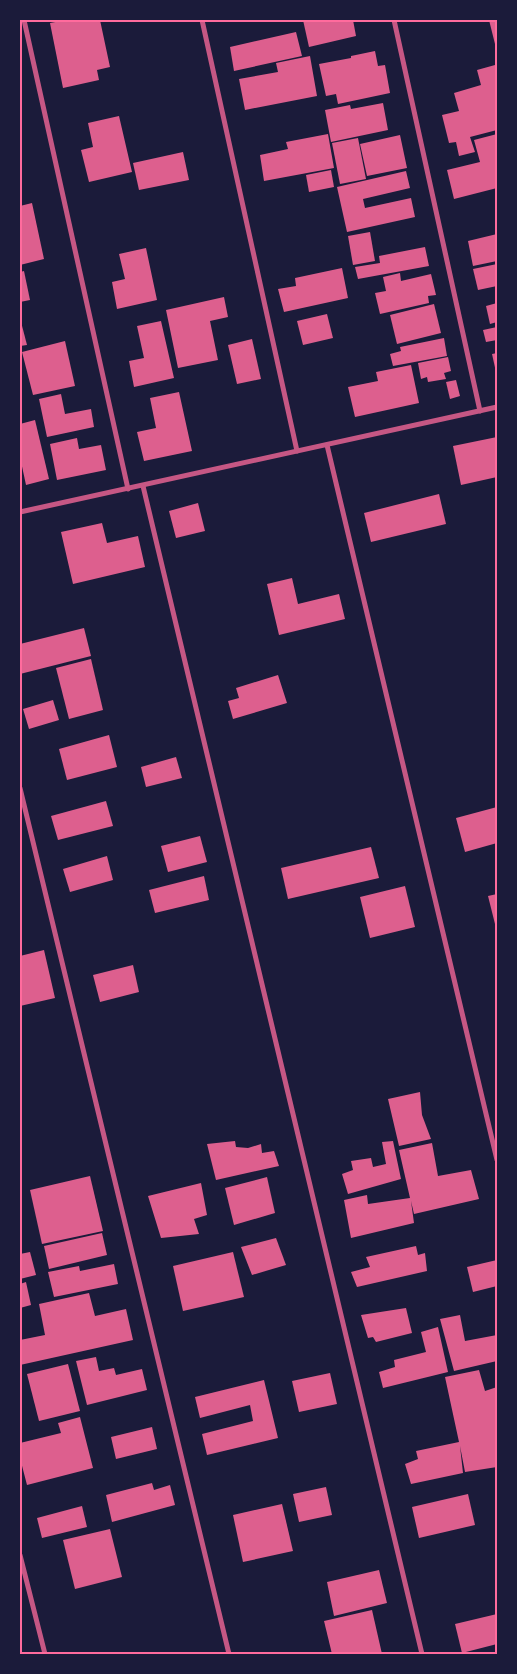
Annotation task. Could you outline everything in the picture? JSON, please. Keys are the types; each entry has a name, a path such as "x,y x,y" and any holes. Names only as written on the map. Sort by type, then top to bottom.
{"street":[{"path":"24,20 128,489"},
{"path":"202,20 297,451"},
{"path":"394,20 480,411"},
{"path":"20,512 497,407"},
{"path":"327,445 497,1160"},
{"path":"143,486 422,1654"},
{"path":"20,788 229,1654"},
{"path":"20,1555 44,1654"}],"building":[{"path":"66,20 100,20 110,67 97,70 99,80 63,88 50,23"},
{"path":"303,20 353,20 356,36 309,47"},
{"path":"489,20 497,20 497,48 496,48"},
{"path":"296,32 302,56 234,71 230,47"},
{"path":"375,51 378,66 385,65 390,93 338,104 336,94 326,96 319,64"},
{"path":"310,56 317,96 245,110 239,79 278,72 276,63"},
{"path":"495,65 497,74 497,130 470,137 475,152 459,156 456,142 449,143 442,115 459,111 454,93 481,85 477,70"},
{"path":"383,103 388,130 331,142 325,110 350,105 351,109"},
{"path":"119,116 132,172 89,182 81,150 93,147 88,123"},
{"path":"328,134 334,168 264,181 260,155 288,149 286,142"},
{"path":"497,134 497,188 454,199 447,170 480,162 474,140"},
{"path":"400,135 407,168 367,176 360,144"},
{"path":"358,138 366,179 340,184 332,143"},
{"path":"183,152 189,180 139,190 133,163"},
{"path":"331,170 334,187 309,192 306,175"},
{"path":"406,171 410,188 363,199 365,208 411,198 415,217 347,232 337,187"},
{"path":"32,203 44,259 20,265 20,206"},
{"path":"370,232 375,261 353,265 348,236"},
{"path":"497,234 497,261 473,266 468,241"},
{"path":"425,247 429,266 358,279 355,267 380,263 379,256"},
{"path":"146,248 157,300 117,309 112,282 125,279 119,254"},
{"path":"497,264 497,286 478,290 473,269"},
{"path":"342,268 348,298 284,312 278,289 296,286 295,278"},
{"path":"24,271 30,300 20,302 20,272"},
{"path":"400,273 401,281 431,274 436,295 428,296 429,303 380,314 375,293 386,291 383,277"},
{"path":"224,297 228,317 210,321 218,360 178,368 166,310"},
{"path":"497,303 497,322 490,324 486,306"},
{"path":"434,304 441,333 397,344 390,315"},
{"path":"327,314 333,338 303,345 297,321"},
{"path":"20,318 27,345 20,346"},
{"path":"161,321 174,378 134,387 129,361 144,358 137,326"},
{"path":"497,327 497,340 486,342 483,330"},
{"path":"444,338 447,356 393,366 390,354 401,351 400,347"},
{"path":"252,339 261,379 237,384 228,345"},
{"path":"65,341 75,386 33,395 22,352"},
{"path":"497,353 497,372 496,372 492,354"},
{"path":"448,357 451,371 444,373 446,379 428,382 427,377 421,379 418,363"},
{"path":"411,365 419,403 355,417 348,387 378,381 376,372"},
{"path":"456,380 460,396 450,399 446,382"},
{"path":"179,392 192,451 144,461 137,432 156,428 150,398"},
{"path":"61,394 65,414 91,409 94,427 47,437 39,399"},
{"path":"35,420 49,479 26,485 20,457 20,424"},
{"path":"497,437 497,477 461,485 453,446"},
{"path":"77,438 79,449 101,445 106,470 57,480 50,444"},
{"path":"439,494 446,524 371,542 364,513"},
{"path":"198,503 205,531 176,538 169,511"},
{"path":"102,523 107,543 138,536 145,567 73,584 61,532"},
{"path":"292,578 298,604 339,594 345,619 279,635 267,584"},
{"path":"84,628 91,656 20,674 20,644"},
{"path":"91,659 103,710 69,719 56,668"},
{"path":"278,675 287,703 233,719 228,701 239,698 236,688"},
{"path":"53,700 59,720 29,729 23,709"},
{"path":"109,735 117,767 67,780 59,749"},
{"path":"176,757 182,778 146,787 141,767"},
{"path":"106,801 113,826 58,840 51,816"},
{"path":"497,807 497,843 465,852 456,818"},
{"path":"200,836 207,862 168,872 161,846"},
{"path":"371,847 379,878 288,899 281,868"},
{"path":"107,856 113,880 70,892 63,869"},
{"path":"204,876 209,900 155,913 149,890"},
{"path":"405,886 415,927 370,938 360,897"},
{"path":"497,894 497,928 496,928 488,896"},
{"path":"44,950 55,998 20,1006 20,956"},
{"path":"133,965 139,992 100,1002 93,975"},
{"path":"420,1092 422,1115 431,1139 399,1146 388,1099"},
{"path":"235,1141 236,1147 248,1148 261,1144 262,1153 274,1151 279,1166 216,1180 207,1144"},
{"path":"393,1141 401,1179 348,1194 342,1174 353,1170 351,1161 371,1158 373,1167 386,1164 382,1142"},
{"path":"432,1143 438,1176 471,1170 479,1199 414,1214 411,1201 414,1223 351,1238 344,1200 367,1195 368,1204 410,1198 399,1150"},
{"path":"90,1176 103,1231 42,1244 30,1190"},
{"path":"267,1177 275,1213 234,1225 225,1188"},
{"path":"201,1183 207,1215 194,1219 199,1234 161,1238 148,1196"},
{"path":"102,1233 107,1255 49,1269 44,1246"},
{"path":"276,1238 286,1265 252,1275 241,1247"},
{"path":"416,1246 418,1255 425,1253 427,1271 357,1287 351,1272 370,1267 366,1257"},
{"path":"30,1252 36,1275 20,1279 20,1254"},
{"path":"233,1252 244,1297 183,1311 173,1266"},
{"path":"497,1260 497,1286 473,1292 467,1267"},
{"path":"114,1264 118,1284 54,1297 48,1272 79,1266 80,1271"},
{"path":"26,1282 31,1305 20,1308 20,1284"},
{"path":"89,1293 95,1316 126,1309 133,1340 20,1365 20,1340 45,1335 39,1304"},
{"path":"406,1308 412,1333 376,1342 373,1337 368,1338 361,1315"},
{"path":"460,1315 465,1341 497,1335 497,1361 454,1371 440,1319"},
{"path":"438,1327 448,1372 383,1388 379,1372 395,1367 394,1360 426,1352 421,1332"},
{"path":"96,1357 99,1371 114,1368 116,1375 142,1369 147,1390 87,1405 76,1361"},
{"path":"68,1364 80,1411 39,1421 27,1374"},
{"path":"479,1370 485,1391 497,1387 497,1467 465,1472 460,1446 463,1473 411,1484 405,1464 418,1459 416,1451 459,1442 445,1377"},
{"path":"330,1373 337,1404 299,1412 292,1381"},
{"path":"264,1380 278,1438 207,1455 202,1434 253,1421 250,1405 200,1418 195,1397"},
{"path":"80,1417 93,1468 27,1485 20,1458 20,1443 61,1433 58,1423"},
{"path":"152,1427 157,1449 116,1459 111,1437"},
{"path":"152,1483 154,1490 170,1485 175,1505 112,1522 106,1495"},
{"path":"326,1487 332,1515 299,1522 293,1494"},
{"path":"468,1494 475,1525 419,1538 412,1507"},
{"path":"282,1504 293,1551 243,1562 233,1515"},
{"path":"82,1506 87,1527 42,1538 37,1518"},
{"path":"110,1529 122,1577 75,1589 63,1540"},
{"path":"379,1570 387,1603 334,1616 327,1582"},
{"path":"372,1610 382,1654 332,1654 324,1621"},
{"path":"497,1614 497,1644 462,1653 455,1624"}]}
